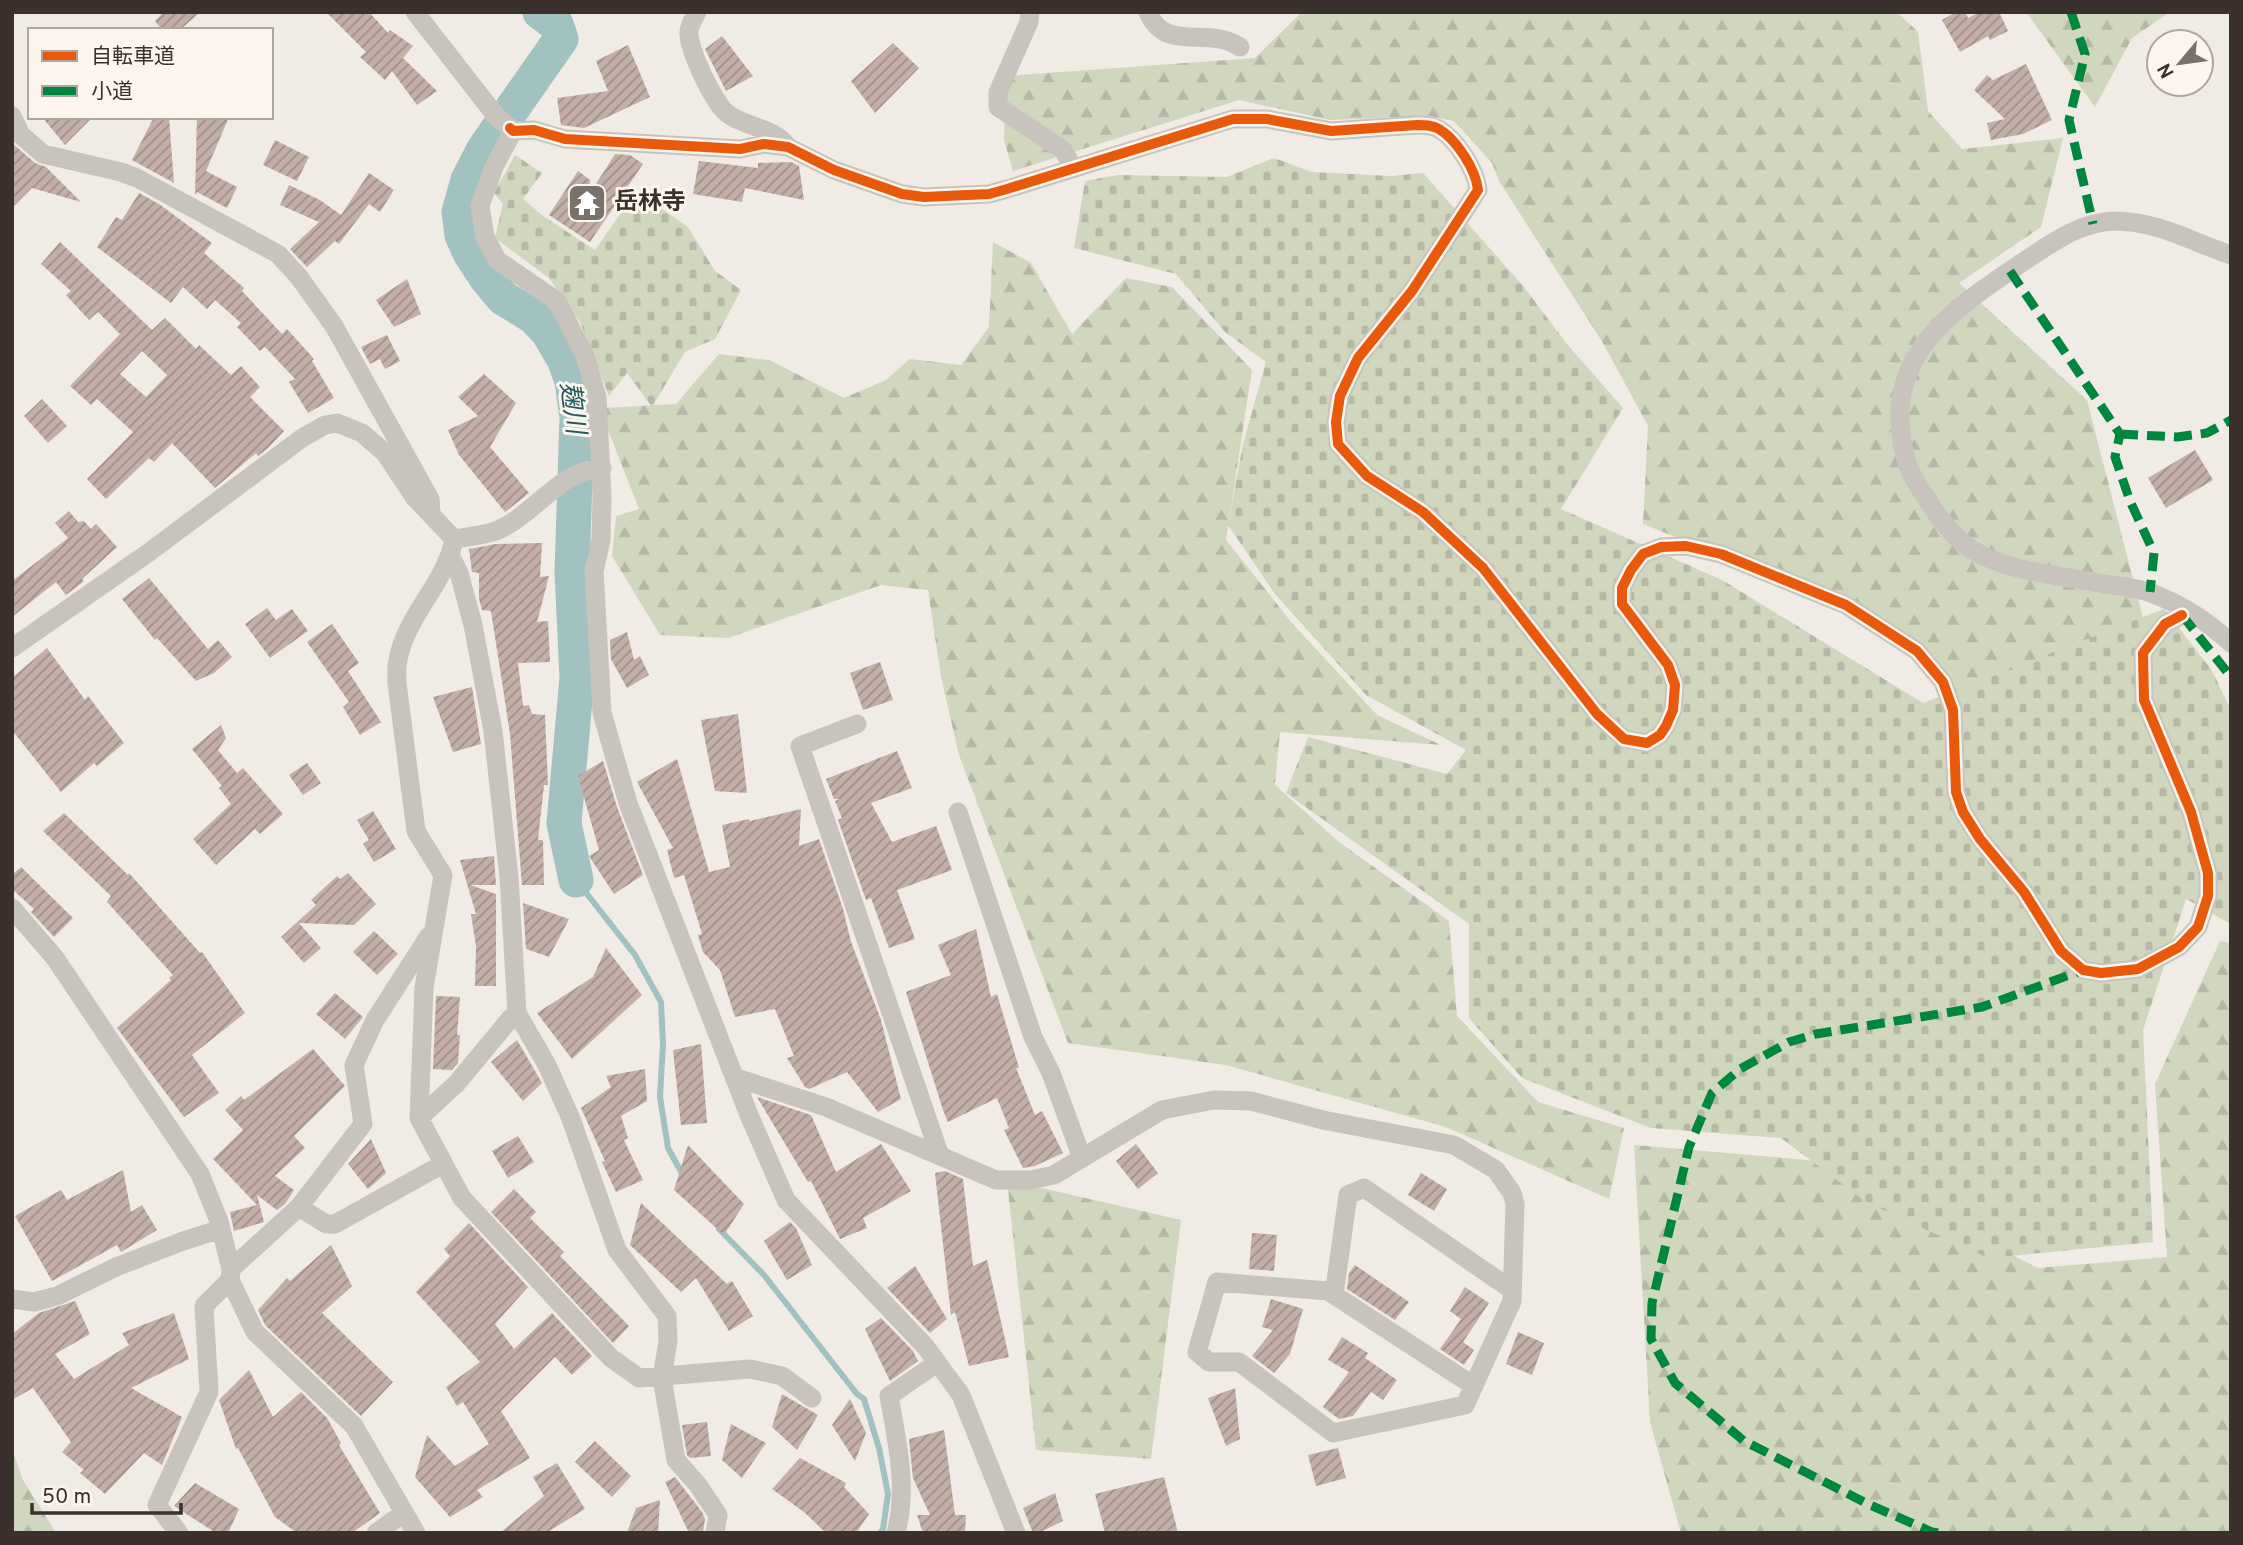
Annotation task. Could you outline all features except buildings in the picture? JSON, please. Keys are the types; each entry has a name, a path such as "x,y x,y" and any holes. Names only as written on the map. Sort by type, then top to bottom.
{"street":[{"path":"415,12 506,125 565,139 740,149 764,144 788,147 834,170 902,194 924,197 989,194 1233,119 1267,119 1331,131 1417,125 1430,125 1441,130 1455,144 1477,178 1478,190 1412,291 1359,358 1340,396 1336,422 1338,444 1367,476 1423,512 1483,568 1597,714 1624,739 1647,743 1660,736 1673,710 1675,685 1668,665 1622,604 1622,588 1631,570 1643,554 1661,547 1686,546 1721,554 1846,605 1917,651 1942,682 1953,710 1956,792 1963,812 1980,839 2024,892 2061,951 2083,970 2101,973 2138,969 2179,947 2198,927 2208,896 2208,873 2191,812 2144,700 2143,653 2165,624 2182,615"},
{"path":"697,12 688,30 692,52 719,104 727,114 781,137 788,147"},
{"path":"1030,12 1029,22 999,92 998,107 1063,149 1073,167"},
{"path":"1148,12 1161,31 1174,37 1228,39 1240,47"},
{"path":"12,116 22,135 43,154 137,178 278,254 299,277 334,326 430,499 431,515"},
{"path":"506,125 480,206 485,237 497,260 557,301 585,356 597,397 601,540 594,571 602,712 628,803 734,1077 786,1200 925,1346 961,1395 1016,1533"},
{"path":"2231,255 2167,229 2138,223 2114,221 2093,224 2068,233 1947,317 1924,341 1908,370 1900,399 1900,433 1908,466 1942,522 1972,549 2000,562 2031,570 2150,592 2206,620 2231,643"},
{"path":"12,648 148,553 302,438 325,425 337,423 362,433 385,453 452,548 473,625 493,731 509,877 517,1013 547,1065 571,1119 617,1250 667,1317 668,1341 662,1377 677,1460 718,1515 715,1533"},
{"path":"597,468 564,480 509,525 452,548 413,621 398,659 397,683 416,831 443,875 424,988 419,1118 462,1198 611,1358 639,1378 750,1369 782,1376 813,1398"},
{"path":"857,724 800,746 940,1156"},
{"path":"958,811 1033,1037 1051,1073 1082,1158"},
{"path":"12,908 55,958 200,1174 221,1229 230,1274 255,1332 354,1426 416,1533"},
{"path":"179,1533 157,1505 209,1392 204,1306 230,1274 299,1207 363,1124 354,1065 375,1020 436,926"},
{"path":"419,1118 457,1083 517,1013"},
{"path":"734,1077 826,1107 996,1180 1030,1180 1054,1175 1162,1110 1214,1100 1251,1101 1323,1121 1454,1145 1496,1170 1512,1193 1516,1204 1512,1301 1474,1386 1465,1405 1333,1433 1239,1362 1209,1362 1197,1352 1217,1282 1328,1291 1474,1386"},
{"path":"299,1207 326,1224 335,1224 443,1164"},
{"path":"1334,1295 1348,1195 1364,1188 1513,1290"},
{"path":"12,1299 34,1303 57,1296 116,1267 221,1229"},
{"path":"896,1533 902,1509 899,1456 889,1396 937,1363"},
{"path":"376,1533 404,1513"}],"green space":[{"path":"1302,12 1897,12 1918,32 1928,111 1962,149 2063,138 2041,227 1959,283 2087,400 2143,618 2127,647 1953,710 1934,656 1746,565 1643,524 1648,426 1603,343 1499,181 1492,163 1454,121 1429,116 1330,120 1239,100 1013,171 1004,140 1006,76 1255,58"},
{"path":"2026,12 2170,12 2132,38 2095,107"},
{"path":"515,155 542,173 523,199 543,216 595,250 636,191 688,227 715,271 741,290 715,339 685,352 652,407 627,373 609,396 580,322 549,278 495,238 503,204 494,193"},
{"path":"1274,158 1312,172 1391,176 1423,173 1524,287 1566,343 1623,408 1561,509 1722,580 1923,703 2164,609 2211,669 2231,710 2231,924 2186,899 2143,1030 2153,1242 1988,1258 1866,1202 1781,1138 1651,1128 1522,1078 1469,1018 1469,924 1286,793 1308,737 1447,774 1466,750 1366,695 1275,594 1228,525 1243,444 1266,362 1225,332 1176,274 1074,248 1085,181 1118,175 1227,177"},
{"path":"993,242 1031,263 1072,334 1126,278 1172,287 1252,370 1226,540 1292,623 1377,715 1441,745 1280,732 1275,785 1339,842 1449,921 1457,1016 1538,1102 1624,1128 1609,1199 1446,1127 1226,1065 1068,1043 959,755 941,677 928,590 881,585 728,638 660,635 612,556 616,516 639,509 602,408 676,404 719,354 769,360 844,398 886,380 910,359 961,365 989,327"},
{"path":"2220,941 2231,943 2231,1533 1681,1533 1650,1422 1634,1145 1831,1162 2038,1268 2167,1257 2155,1084"},
{"path":"1007,1180 1181,1220 1151,1459 1036,1450"},
{"path":"12,1449 23,1480 56,1533 12,1533"}],"waterway":[{"name":"麹川","path":"540,12 556,24 561,39 484,149 468,180 459,212 462,235 487,279 503,298 534,317 548,332 564,359 572,381 577,417 572,572 577,678 564,823 576,880"},
{"path":"576,880 635,955 661,1002 663,1044 660,1097 668,1148 684,1177"},
{"path":"719,1229 764,1275 857,1394 864,1399 879,1448 888,1494 883,1529 880,1533"}],"marked path":[{"path":"2071,12 2085,54 2069,120 2093,224"},
{"path":"2010,271 2120,434 2115,457 2130,501 2154,553 2150,592"},
{"path":"2120,434 2177,437 2207,433 2231,420"},
{"path":"2182,615 2231,677"},
{"path":"1938,1533 1868,1504 1744,1441 1675,1383 1651,1339 1652,1303 1689,1147 1712,1093 1740,1069 1789,1042 1816,1034 1982,1007 2083,970"}],"cycle path":[{"path":"510,128 513,131 534,130 565,139 740,149 764,144 788,147 834,170 902,194 924,197 989,194 1233,119 1267,119 1331,131 1417,125 1439,129 1464,156 1474,174 1478,190 1412,291 1358,358 1340,396 1336,422 1338,444 1367,476 1423,512 1483,568 1597,714 1624,739 1647,743 1660,735 1673,710 1675,685 1668,665 1622,604 1622,588 1631,570 1643,554 1661,547 1686,546 1721,554 1846,605 1917,651 1943,682 1953,710 1956,792 1963,812 1980,839 2024,892 2061,951 2083,970 2101,973 2138,969 2179,947 2198,927 2208,896 2208,873 2191,812 2144,700 2143,653 2165,624 2182,615"}],"place":[{"name":"岳林寺","path":"587,203"}]}
